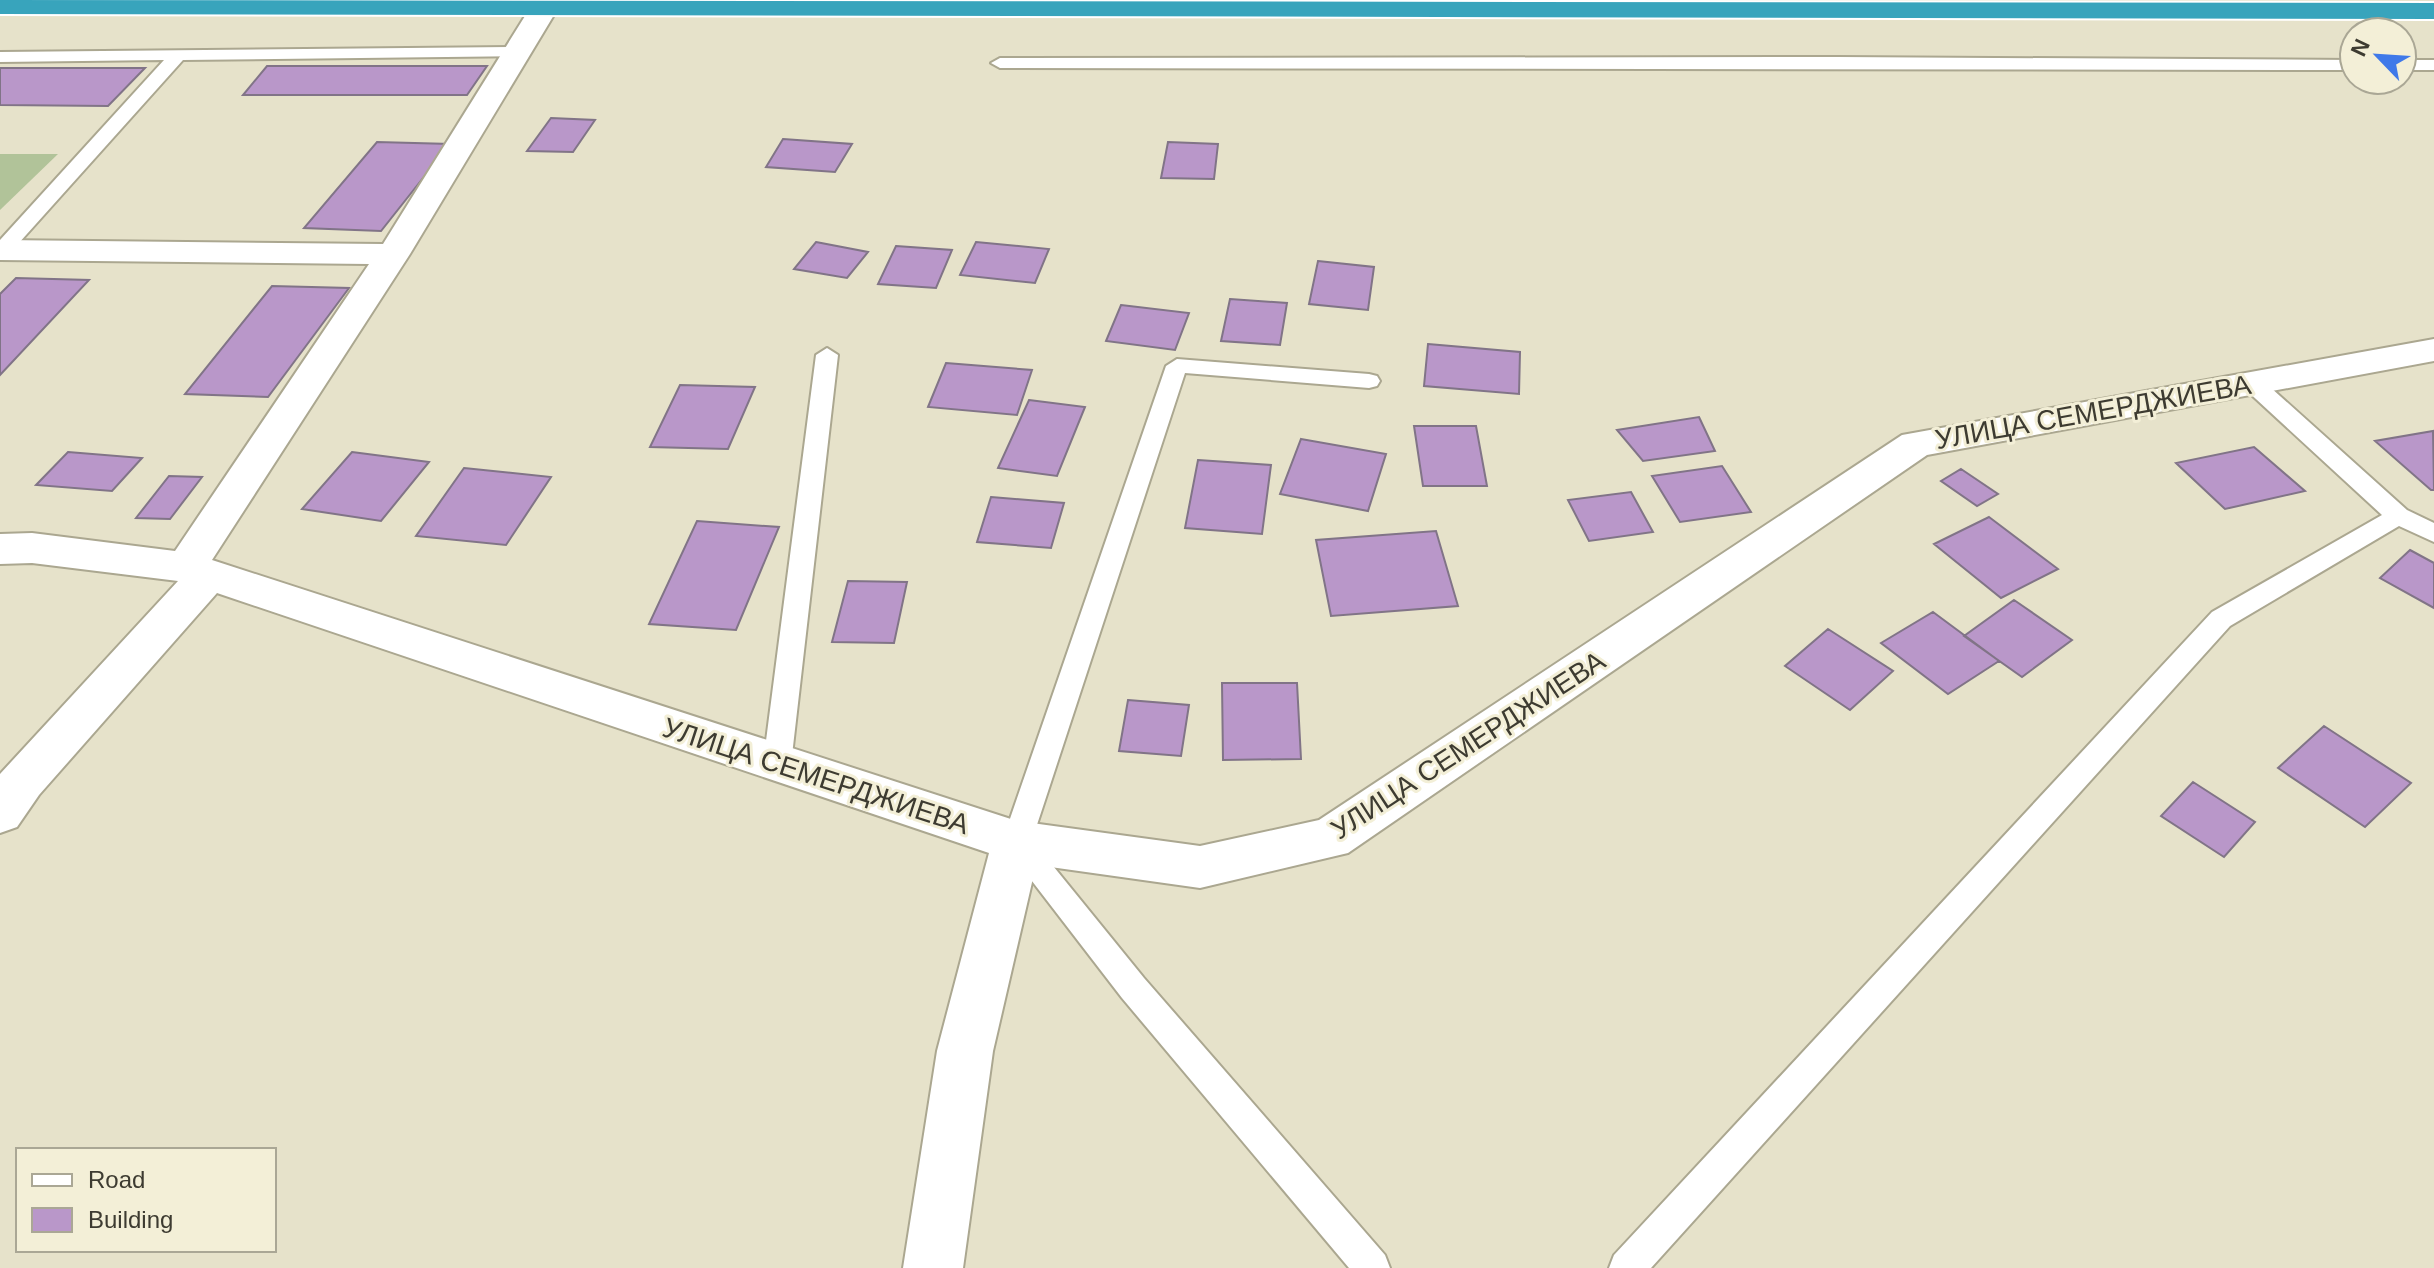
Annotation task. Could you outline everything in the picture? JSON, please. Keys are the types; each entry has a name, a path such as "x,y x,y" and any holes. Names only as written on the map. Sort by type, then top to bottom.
{"highway":[{"path":"0,6 1639,4 2434,11"}],"street":[{"path":"0,813 22,781 197,571 547,3"},
{"path":"1,250 393,254"},
{"name":"УЛИЦА СЕМЕРДЖИЕВА","path":"0,549 32,548 197,571 1017,842 1200,867 1331,838 1916,444 2434,350"},
{"path":"933,1268 965,1051 1017,842"}],"lane":[{"path":"0,57 517,52"},
{"path":"1,250 178,55"},
{"path":"1000,63 2338,65"},
{"path":"777,764 827,355"},
{"path":"1369,381 1177,366 1017,842 1133,988 1372,1268"},
{"path":"2252,383 2398,516 2434,533"},
{"path":"1627,1268 2221,619 2398,516"}],"green space":[{"path":"0,154 58,154 0,210"}],"building":[{"path":"267,66 487,66 467,95 243,95"},
{"path":"0,68 145,68 108,106 0,105"},
{"path":"551,118 595,120 573,152 527,151"},
{"path":"783,139 852,144 835,172 766,167"},
{"path":"377,142 450,144 381,231 304,228"},
{"path":"1168,142 1218,144 1214,179 1161,178"},
{"path":"816,242 868,252 847,278 794,269"},
{"path":"976,242 1049,249 1035,283 960,275"},
{"path":"896,246 952,250 936,288 878,284"},
{"path":"1318,261 1374,267 1368,310 1309,304"},
{"path":"16,278 89,280 0,375 0,294"},
{"path":"272,286 349,288 268,397 185,394"},
{"path":"1230,299 1287,303 1280,345 1221,341"},
{"path":"1121,305 1189,313 1175,350 1106,341"},
{"path":"1428,344 1520,352 1519,394 1424,386"},
{"path":"946,363 1032,370 1017,415 928,407"},
{"path":"680,385 755,387 728,449 650,447"},
{"path":"1029,400 1085,407 1057,476 998,468"},
{"path":"1699,417 1715,451 1643,461 1617,430"},
{"path":"1414,426 1476,426 1487,486 1423,486"},
{"path":"2433,431 2434,490 2431,490 2375,441"},
{"path":"1301,439 1386,454 1368,511 1280,494"},
{"path":"2254,447 2305,491 2225,509 2176,463"},
{"path":"68,452 142,458 112,491 36,485"},
{"path":"352,452 429,462 381,521 302,509"},
{"path":"1198,460 1271,465 1262,534 1185,528"},
{"path":"1722,466 1751,512 1680,522 1652,476"},
{"path":"464,468 551,477 506,545 416,536"},
{"path":"1961,469 1998,494 1977,506 1941,481"},
{"path":"169,476 202,477 170,519 136,518"},
{"path":"1631,492 1653,532 1589,541 1568,500"},
{"path":"991,497 1064,503 1051,548 977,542"},
{"path":"1989,517 2058,569 2001,598 1934,544"},
{"path":"697,521 779,527 736,630 649,624"},
{"path":"1436,531 1458,606 1331,616 1316,540"},
{"path":"2410,550 2434,563 2434,608 2380,578"},
{"path":"848,581 907,582 894,643 832,642"},
{"path":"2014,600 2072,640 2022,677 1964,636"},
{"path":"1933,612 1999,661 1948,694 1881,643"},
{"path":"1828,629 1893,671 1850,710 1785,666"},
{"path":"1222,683 1297,683 1301,759 1223,760"},
{"path":"1128,700 1189,705 1181,756 1119,751"},
{"path":"2324,726 2411,783 2365,827 2278,768"},
{"path":"2193,782 2255,822 2224,857 2161,816"}]}
